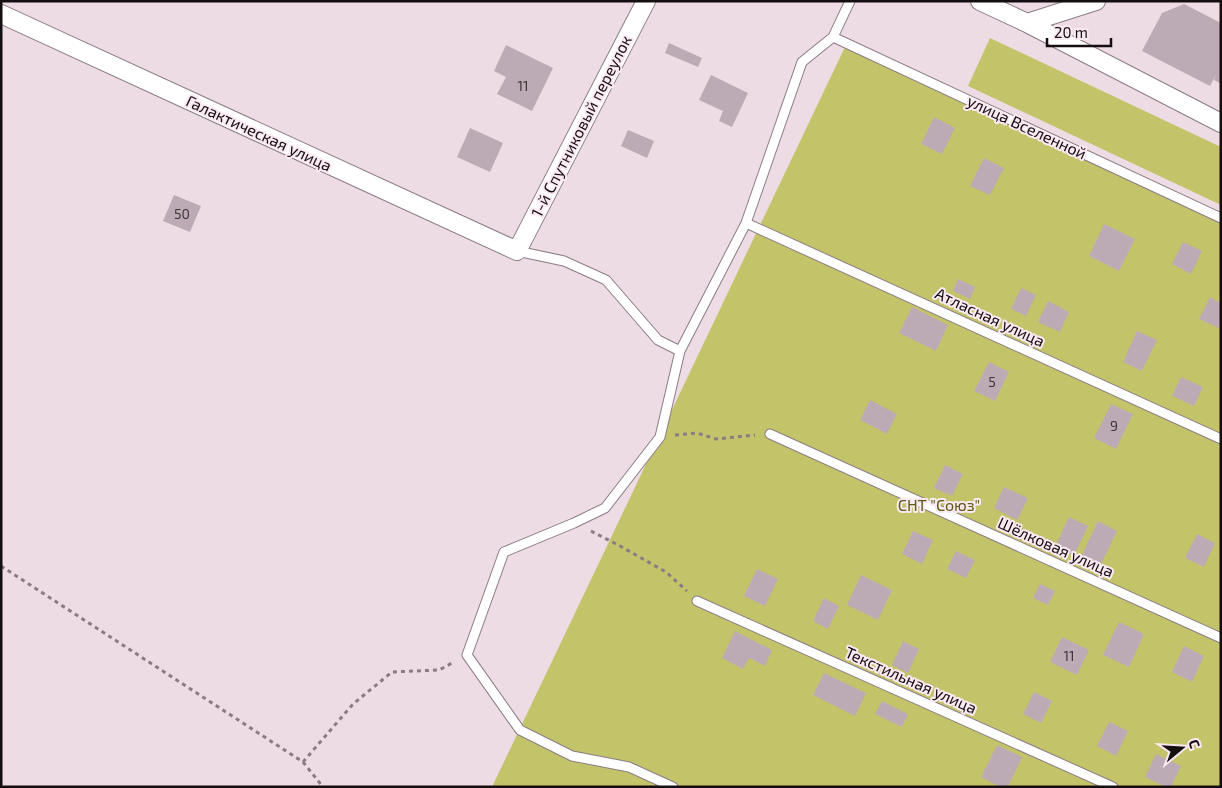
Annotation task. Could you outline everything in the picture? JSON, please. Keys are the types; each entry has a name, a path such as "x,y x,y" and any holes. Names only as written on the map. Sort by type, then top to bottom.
{"street":[{"name":"1-й Спутниковый переулок","path":"516,251 646,1"},
{"path":"980,1 1027,23 1221,123"},
{"path":"1027,23 1096,1"},
{"name":"Галактическая улица","path":"1,14 516,251"}],"lane":[{"path":"673,787 629,767 572,756 520,730 468,655 504,552 605,508 660,436 680,351 746,222 802,62 833,37 850,1"},
{"name":"улица Вселенной","path":"833,37 1221,218"},
{"name":"Атласная улица","path":"746,222 1221,439"},
{"path":"516,251 564,261 606,280 658,340 680,351"},
{"name":"Шёлковая улица","path":"770,434 1221,638"},
{"name":"Текстильная улица","path":"697,601 1113,787"}],"path":[{"path":"660,436 697,433 716,439 770,434"},
{"path":"574,523 666,572 697,601"},
{"path":"1,566 303,762 323,787"},
{"path":"303,762 353,704 392,672 439,670 468,655"}],"green space":[{"path":"990,38 1221,147 1221,205 968,86"},
{"name":"СНТ \"Союз\"","path":"845,47 1221,222 1221,787 492,787"}],"building":[{"path":"1184,4 1221,23 1221,84 1214,80 1216,75 1210,86 1142,51 1162,13"},
{"path":"669,43 702,58 698,67 665,53"},
{"path":"506,45 553,68 532,111 497,94 506,77 494,71"},
{"path":"711,75 748,93 732,127 719,121 723,111 699,100"},
{"path":"934,117 955,128 942,154 921,144"},
{"path":"470,128 503,143 490,172 457,157"},
{"path":"628,130 654,141 647,158 621,146"},
{"path":"984,158 1004,168 990,195 970,186"},
{"path":"174,195 201,206 190,232 163,221"},
{"path":"1104,224 1135,239 1119,271 1089,256"},
{"path":"1183,242 1202,251 1191,274 1172,264"},
{"path":"958,279 975,287 970,299 953,291"},
{"path":"1021,288 1036,295 1026,316 1011,309"},
{"path":"1210,297 1221,303 1221,329 1199,319"},
{"path":"1048,301 1069,312 1060,332 1038,322"},
{"path":"912,307 948,325 936,351 899,333"},
{"path":"1137,331 1157,340 1142,371 1123,362"},
{"path":"989,362 1009,372 995,401 974,391"},
{"path":"1181,377 1203,387 1194,406 1172,396"},
{"path":"870,400 897,414 887,434 860,420"},
{"path":"1111,404 1133,414 1116,449 1094,438"},
{"path":"945,465 963,474 952,496 934,488"},
{"path":"1004,487 1028,498 1017,520 994,508"},
{"path":"1069,517 1088,526 1074,556 1055,547"},
{"path":"1098,521 1117,531 1099,568 1080,559"},
{"path":"913,531 933,540 922,564 902,554"},
{"path":"1197,534 1215,543 1204,567 1185,558"},
{"path":"956,551 975,560 966,578 947,569"},
{"path":"757,569 778,579 765,606 744,596"},
{"path":"861,575 892,590 878,620 847,605"},
{"path":"1040,584 1055,591 1048,605 1033,598"},
{"path":"824,598 839,606 828,629 813,621"},
{"path":"1119,622 1144,634 1129,667 1103,655"},
{"path":"735,631 772,650 765,666 749,658 743,669 722,658"},
{"path":"1062,637 1089,650 1077,675 1050,662"},
{"path":"903,641 919,649 908,673 892,665"},
{"path":"1184,646 1204,656 1192,682 1172,672"},
{"path":"824,673 866,693 855,716 813,695"},
{"path":"1034,692 1052,701 1041,723 1023,714"},
{"path":"882,701 908,714 902,727 875,714"},
{"path":"1109,722 1128,731 1116,756 1097,746"},
{"path":"997,745 1022,757 1008,787 1000,787 981,777"},
{"path":"1156,754 1181,766 1171,787 1166,787 1145,777"}]}
